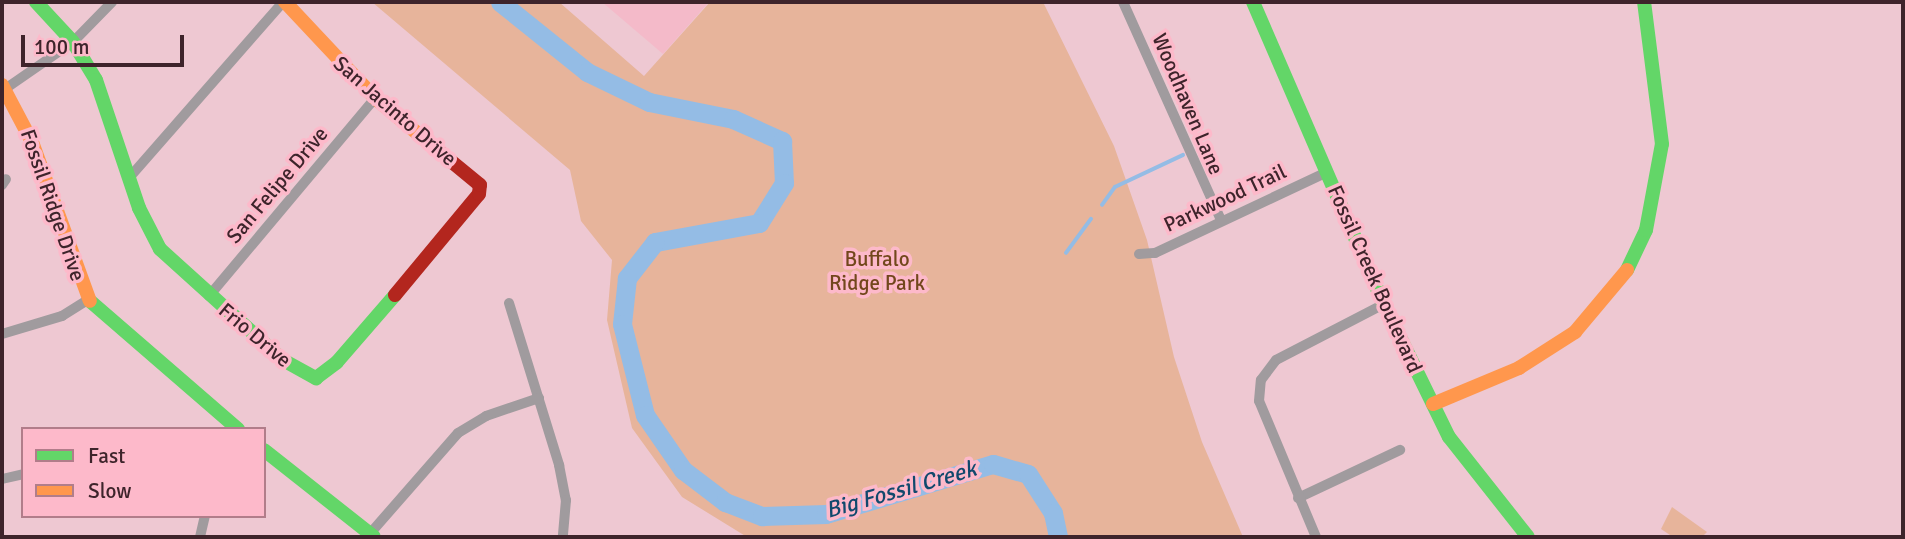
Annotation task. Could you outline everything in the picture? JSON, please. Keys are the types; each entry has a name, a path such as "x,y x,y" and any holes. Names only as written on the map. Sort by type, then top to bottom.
{"street":[{"name":"Frio Drive","path":"36,2 73,41 96,80 129,178 160,249 283,360 316,377 337,362 462,218 480,194 480,185"},
{"path":"4,87 58,53 112,2"},
{"path":"129,178 284,2"},
{"name":"San Jacinto Drive","path":"284,2 375,99 480,185"},
{"name":"Woodhaven Lane","path":"1123,2 1221,220"},
{"name":"Fossil Creek Boulevard","path":"1253,2 1384,304 1433,404 1480,483 1528,537"},
{"path":"1433,404 1519,368 1576,332 1625,275 1646,230 1662,144 1644,2"},
{"name":"Fossil Ridge Drive","path":"4,87 32,142 88,300 237,427"},
{"name":"San Felipe Drive","path":"209,296 375,99"},
{"name":"Parkwood Trail","path":"1139,254 1155,253 1327,172"},
{"path":"2,334 62,316 88,300"},
{"path":"509,303 539,398 566,500 563,537"},
{"path":"1316,537 1298,498 1258,393 1270,366 1384,304"},
{"path":"266,452 371,536 458,433 486,416 539,398"},
{"path":"1298,498 1400,450"},
{"path":"2,479 21,474"},
{"path":"200,537 205,518"}],"shaded area":[{"path":"602,2 709,2 663,54"}],"green space":[{"name":"Buffalo Ridge Park","path":"372,2 559,2 644,76 710,2 1043,2 1114,146 1147,240 1174,357 1202,442 1243,537 747,537 682,497 632,428 607,320 612,260 581,221 570,170"},
{"path":"1672,507 1707,532 1702,537 1673,537 1661,529"}],"waterway":[{"name":"Big Fossil Creek","path":"500,2 587,72 649,102 733,119 782,141 784,183 759,223 655,242 627,278 622,324 645,415 683,470 725,502 762,516 826,514 993,464 1028,474 1053,513 1058,537"},
{"path":"1102,205 1115,187 1183,155"},
{"path":"1066,253 1091,219"}],"traffic: fast":[{"path":"36,2 73,42 96,80 139,208 160,249 283,360 316,378 337,362 395,295"},
{"path":"1253,2 1384,304 1449,437 1528,537"},
{"path":"1627,270 1646,230 1662,144 1644,2"},
{"path":"90,301 236,427"},
{"path":"266,452 374,537"}],"traffic: slow":[{"path":"285,2 375,98 435,148"},
{"path":"2,85 32,142 90,301"},
{"path":"1433,404 1519,368 1575,332 1627,270"}],"traffic: jam":[{"path":"395,295 479,194 480,185 435,148"}]}
